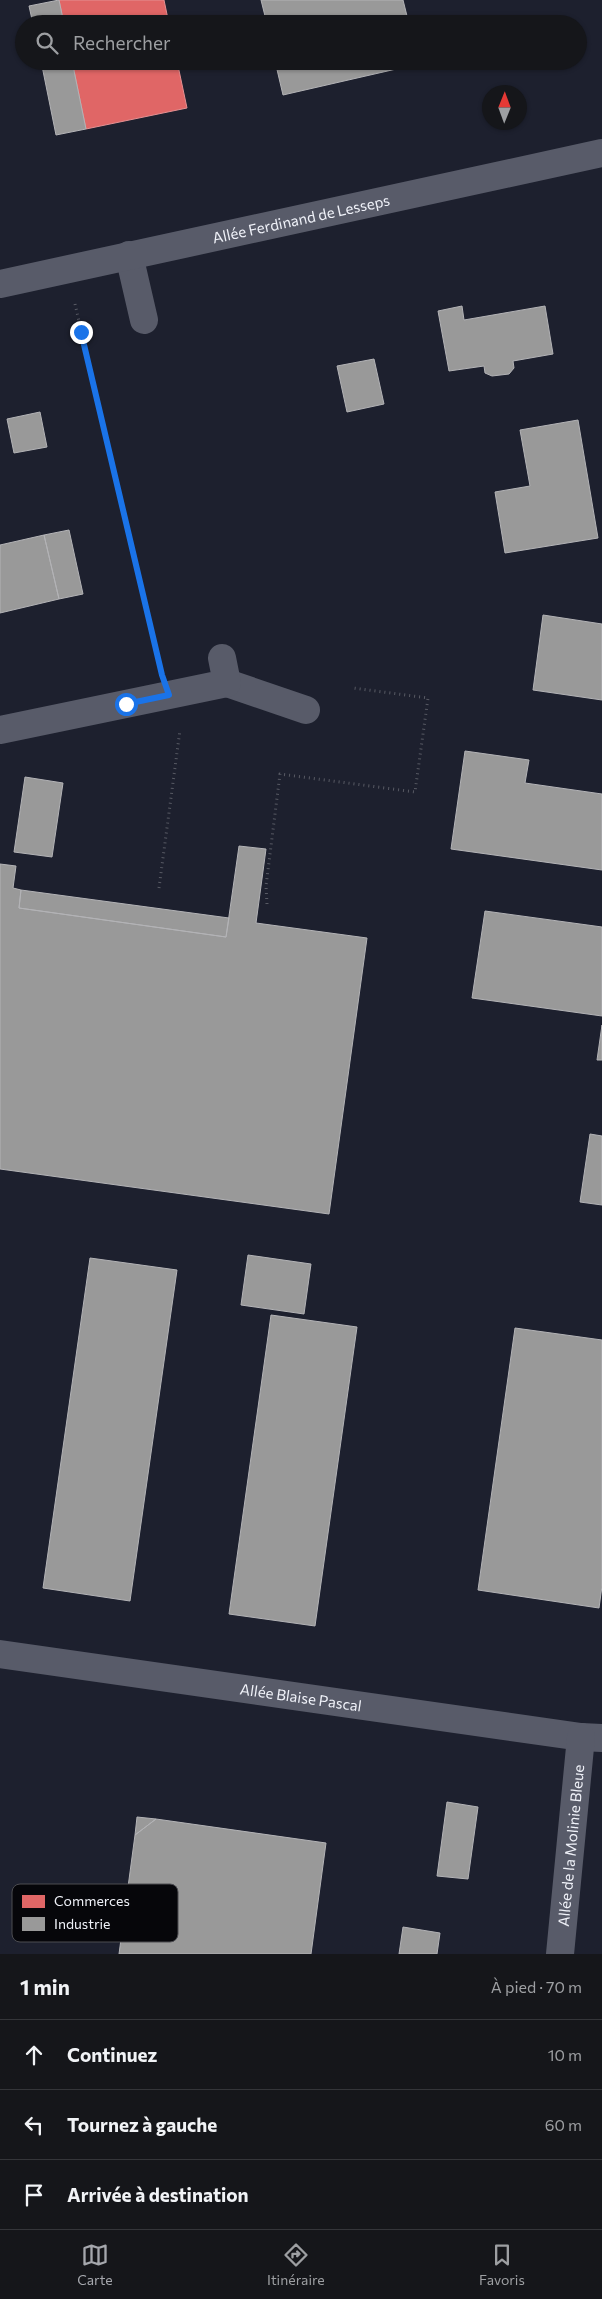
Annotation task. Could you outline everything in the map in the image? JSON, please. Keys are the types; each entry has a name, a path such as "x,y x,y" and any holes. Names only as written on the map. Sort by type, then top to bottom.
{"street":[{"name":"Allée Ferdinand de Lesseps","path":"0,284 602,153"},
{"path":"129,255 144,320"},
{"path":"0,730 169,695 224,671 306,710"},
{"name":"Allée Blaise Pascal","path":"0,1654 591,1738"},
{"name":"Allée de la Molinie Bleue","path":"560,1954 591,1738"}],"path":[{"path":"74,298 162,675 180,726 159,888"},
{"path":"267,904 266,886 280,774 415,792 428,698 353,688"}],"shaded area":[{"path":"0,0 602,0 602,1954 0,1954"}],"building: Commerces":[{"path":"59,0 164,0 167,15 62,15"},
{"path":"74,70 179,70 187,108 86,129"}],"building: Industrie":[{"path":"59,0 62,15 31,15 29,6"},
{"path":"261,0 403,0 407,15 265,15"},
{"path":"43,70 74,70 86,129 56,135"},
{"path":"277,70 392,70 283,95"},
{"path":"462,306 464,320 545,306 553,354 513,361 514,368 509,374 492,376 485,373 484,366 449,371 438,311"},
{"path":"374,359 384,404 347,412 337,366"},
{"path":"40,412 47,447 14,453 7,419"},
{"path":"578,420 598,538 505,553 495,492 530,486 520,430"},
{"path":"69,530 83,594 59,599 44,535"},
{"path":"44,535 59,599 0,613 0,545"},
{"path":"543,615 602,624 602,700 533,690"},
{"path":"465,751 529,760 525,783 602,794 602,870 451,849"},
{"path":"25,777 63,783 52,857 14,852"},
{"path":"239,846 266,849 256,923 367,938 329,1214 0,1169 0,864 16,866 13,888 21,890 19,908 226,937"},
{"path":"21,890 229,918 226,937 19,908"},
{"path":"485,911 602,927 602,1016 472,998"},
{"path":"602,1025 602,1060 597,1060"},
{"path":"590,1134 602,1136 602,1205 580,1202"},
{"path":"248,1255 311,1264 304,1314 241,1305"},
{"path":"90,1258 177,1270 130,1601 43,1588"},
{"path":"271,1315 357,1327 315,1626 229,1614"},
{"path":"515,1328 602,1340 602,1586 599,1608 478,1590"},
{"path":"447,1802 478,1807 468,1879 437,1876"},
{"path":"137,1817 156,1819 135,1835"},
{"path":"156,1819 326,1843 311,1954 119,1954 121,1942 178,1942 178,1884 128,1884 135,1835"},
{"path":"403,1927 440,1933 437,1954 399,1954"}],"route":[{"path":"81,332 162,675 169,695 126,704"}]}
